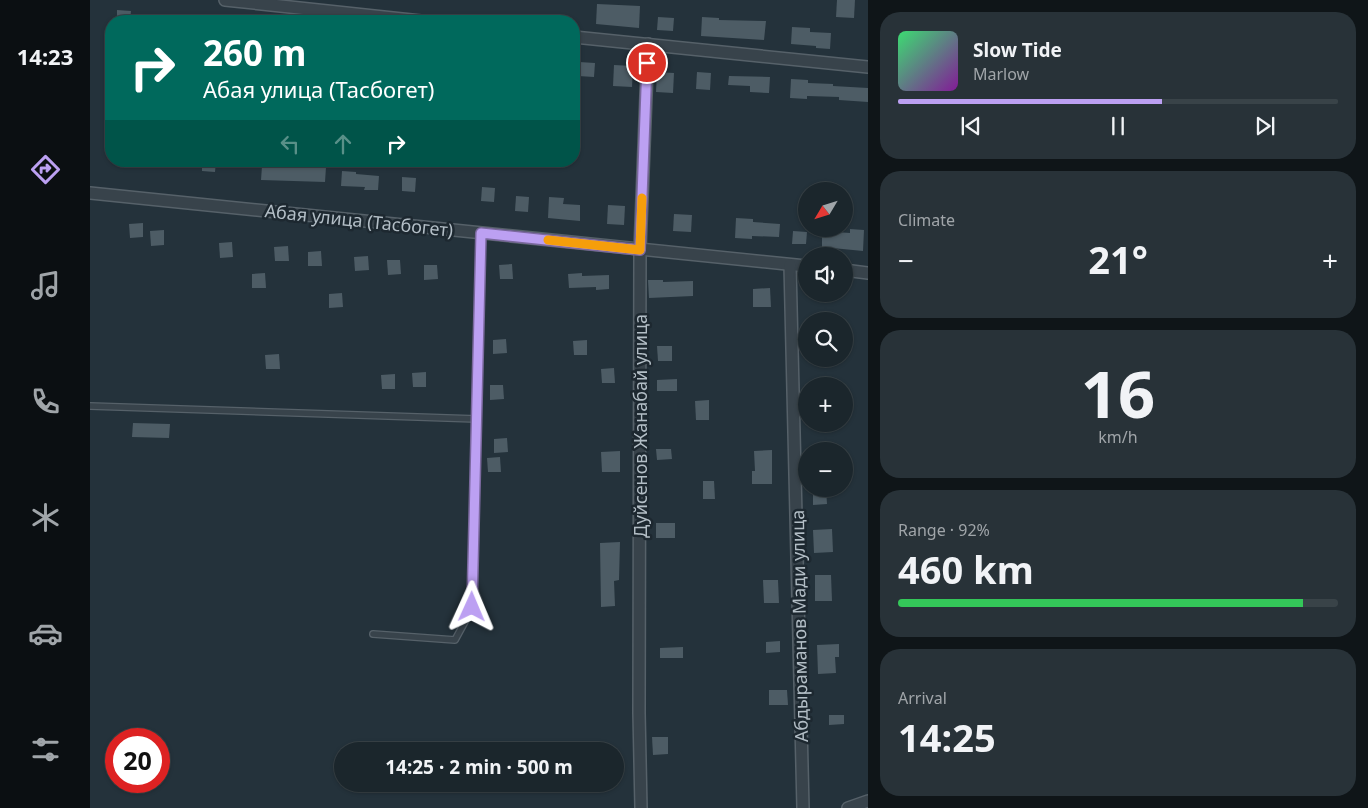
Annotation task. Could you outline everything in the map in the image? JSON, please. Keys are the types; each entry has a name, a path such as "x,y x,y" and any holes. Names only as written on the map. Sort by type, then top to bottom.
{"street":[{"path":"225,0 365,15"},
{"path":"580,38 868,67"},
{"name":"Дуйсенов Жанабай улица","path":"641,808 639,713 640,250 648,44"},
{"name":"Абая улица (Тасбогет)","path":"90,193 798,266"},
{"name":"Абдыраманов Мади улица","path":"790,265 803,808"},
{"path":"853,271 868,273"},
{"path":"848,808 868,801"}],"lane":[{"path":"374,634 455,640 472,607 481,233"},
{"path":"90,406 477,419"}],"building":[{"path":"837,0 855,0 854,18 836,17"},
{"path":"597,4 640,6 639,28 596,24"},
{"path":"117,10 131,11 131,15 117,15"},
{"path":"658,17 674,18 673,31 657,30"},
{"path":"702,17 719,18 719,20 766,21 764,40 701,36"},
{"path":"792,27 810,28 810,32 831,33 830,49 791,44"},
{"path":"580,62 595,63 594,77 580,76"},
{"path":"614,65 633,66 632,87 613,86"},
{"path":"657,72 674,73 673,93 656,92"},
{"path":"697,72 711,73 710,90 696,89"},
{"path":"729,76 770,77 769,93 750,92 750,86 728,85"},
{"path":"791,79 808,80 808,83 833,84 833,86 868,88 868,102 839,100 839,97 807,96 807,99 790,98"},
{"path":"202,167 215,167 215,172 202,171"},
{"path":"262,167 326,167 325,182 261,180"},
{"path":"342,171 379,176 378,190 364,190 365,187 341,186"},
{"path":"402,177 416,178 415,192 402,191"},
{"path":"482,187 495,188 494,202 481,201"},
{"path":"516,196 529,197 528,212 515,211"},
{"path":"549,197 564,198 563,204 580,205 580,221 548,218"},
{"path":"608,205 625,206 624,225 607,224"},
{"path":"674,214 692,215 691,232 673,231"},
{"path":"736,218 753,219 753,222 780,224 779,237 752,236 752,239 735,238"},
{"path":"143,223 143,237 130,238 129,224"},
{"path":"853,229 864,230 863,251 853,250 853,247 822,247 822,238 852,238"},
{"path":"164,230 164,245 151,246 150,231"},
{"path":"793,231 798,231 798,238 806,238 806,244 792,244"},
{"path":"232,242 233,257 220,258 219,243"},
{"path":"288,246 289,261 275,261 274,247"},
{"path":"321,251 322,266 308,266 308,252"},
{"path":"368,256 369,270 355,271 354,257"},
{"path":"387,260 400,260 401,274 388,275"},
{"path":"512,264 513,279 500,279 499,265"},
{"path":"424,265 437,265 438,279 424,280"},
{"path":"265,273 266,288 252,288 252,274"},
{"path":"582,273 582,276 609,275 609,289 596,290 596,287 569,288 568,274"},
{"path":"648,280 663,280 663,282 693,281 693,296 649,298"},
{"path":"770,288 771,307 753,307 753,289"},
{"path":"342,293 343,307 329,308 329,294"},
{"path":"506,339 507,353 493,354 493,340"},
{"path":"587,340 587,355 574,355 573,341"},
{"path":"657,346 672,346 672,361 658,361"},
{"path":"279,354 280,369 266,369 265,355"},
{"path":"614,368 615,383 602,383 601,369"},
{"path":"426,372 426,387 413,387 412,373"},
{"path":"395,374 395,389 382,389 381,375"},
{"path":"677,379 677,391 657,391 657,380"},
{"path":"490,385 503,385 504,399 490,400"},
{"path":"709,400 709,420 696,420 695,401"},
{"path":"133,423 170,424 169,438 132,437"},
{"path":"507,438 508,452 494,453 494,439"},
{"path":"656,449 671,449 672,459 657,460"},
{"path":"772,450 772,484 752,484 752,471 755,471 754,451"},
{"path":"620,451 620,472 602,472 601,452"},
{"path":"500,457 501,472 488,472 487,458"},
{"path":"703,481 714,481 715,499 703,499"},
{"path":"813,497 827,497 827,504 813,505"},
{"path":"656,523 675,523 675,538 656,538"},
{"path":"832,529 833,552 814,553 813,530"},
{"path":"620,542 619,580 614,581 615,606 601,607 600,543"},
{"path":"815,575 831,575 832,601 815,601"},
{"path":"763,580 778,580 779,603 764,603"},
{"path":"780,641 780,652 766,653 766,642"},
{"path":"839,644 839,657 835,657 836,673 818,674 817,645"},
{"path":"683,647 683,658 660,658 660,648"},
{"path":"769,690 787,690 788,705 769,705"},
{"path":"829,715 844,715 844,724 829,725"},
{"path":"652,737 668,737 668,754 653,755"}],"slow traffic":[{"path":"548,240 640,250 642,198"}],"route":[{"path":"472,607 481,233 640,250 647,63"}]}
